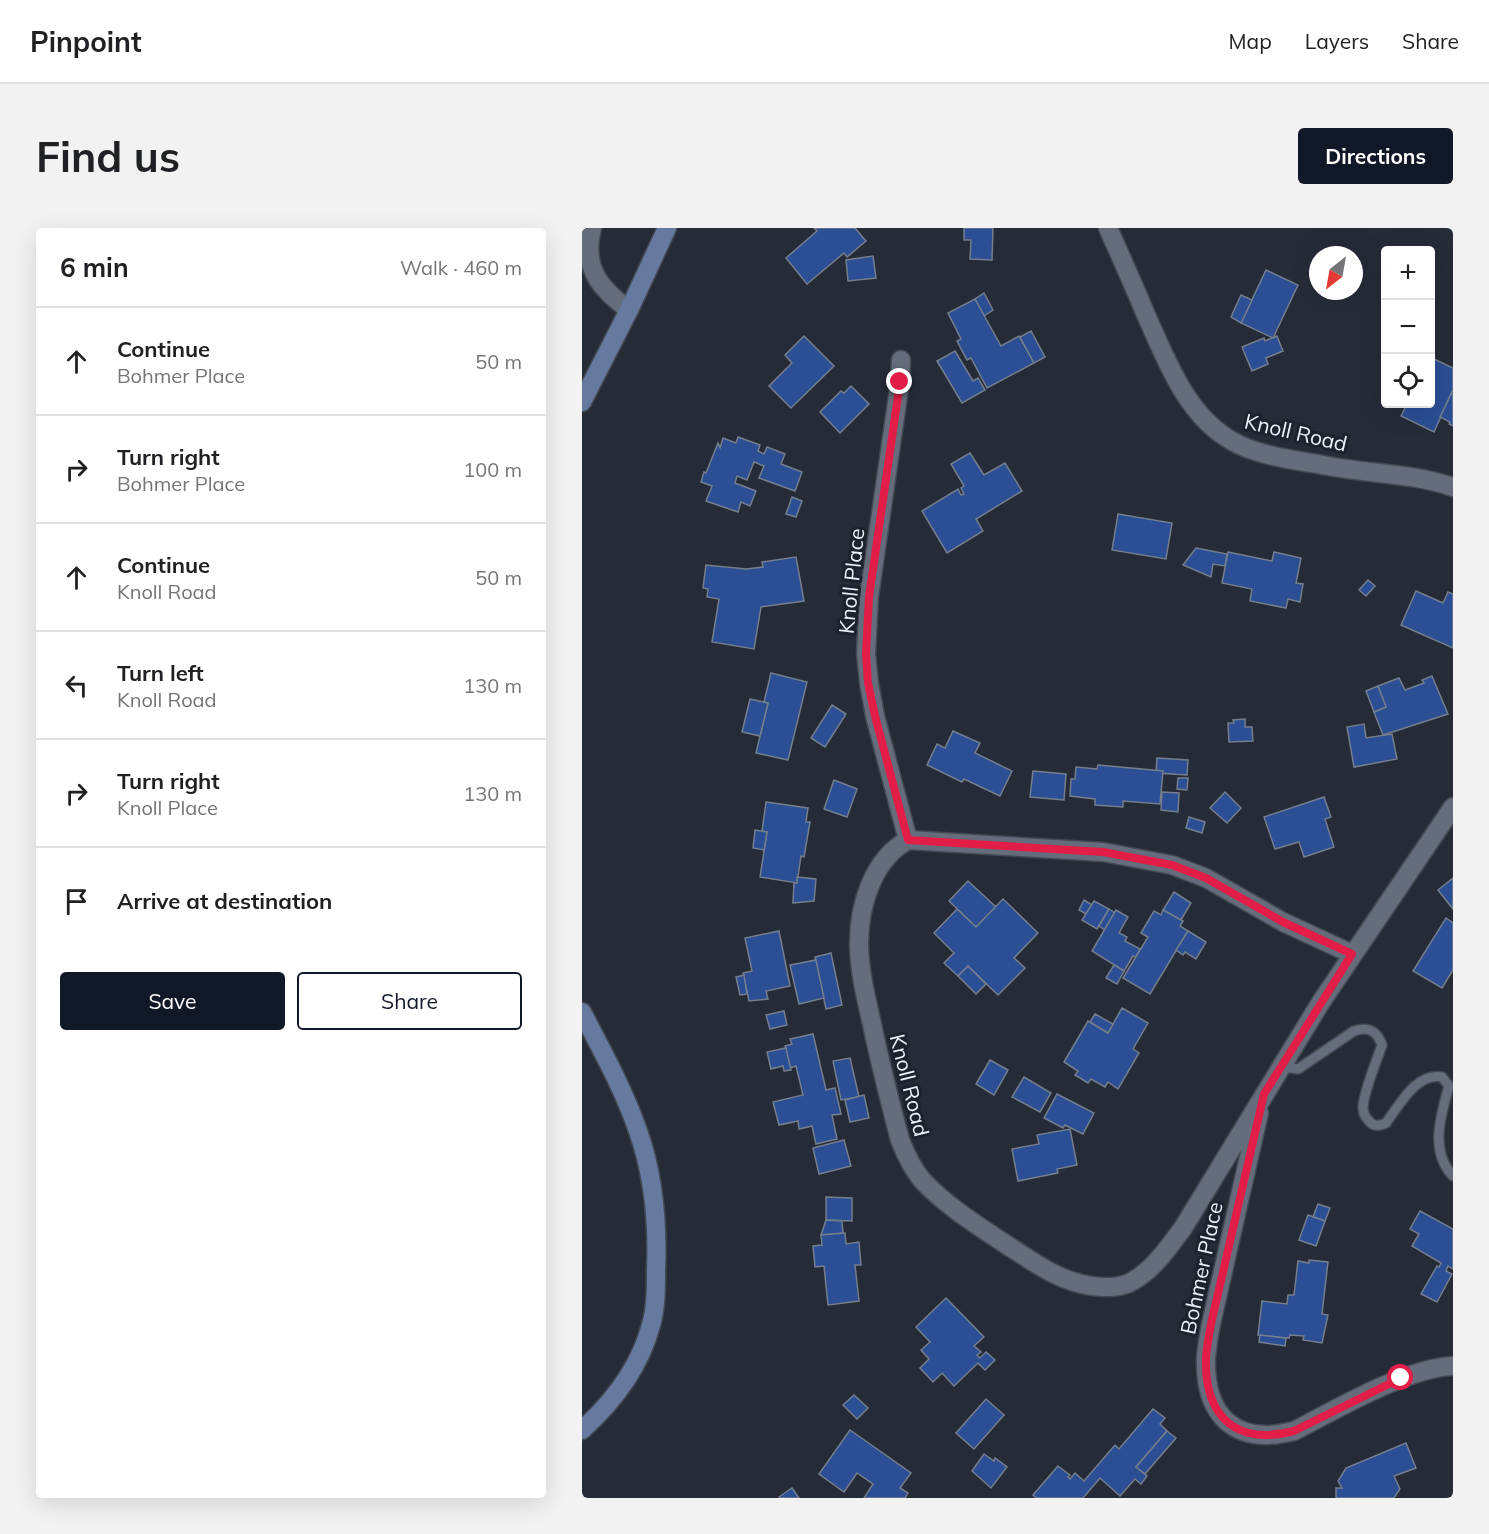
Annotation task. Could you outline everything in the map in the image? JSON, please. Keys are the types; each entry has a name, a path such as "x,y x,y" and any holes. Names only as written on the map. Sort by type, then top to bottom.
{"main road":[{"path":"582,402 629,310 666,228"},
{"path":"582,1012 615,1076 638,1130 650,1175 657,1241 656,1294 651,1324 644,1346 631,1372 616,1394 582,1430"}],"street":[{"path":"592,228 586,272 609,295 629,310"},
{"name":"Knoll Road","path":"1108,228 1172,375 1205,420 1230,440 1248,448 1284,457 1333,467 1422,477 1453,487"},
{"name":"Knoll Place","path":"901,360 900,382 869,597 866,654 868,683 875,716 908,840"},
{"name":"Knoll Road","path":"908,840 895,847 878,870 866,897 859,943 866,997 900,1140 907,1160 921,1179 939,1197 1035,1263 1066,1280 1091,1286 1112,1287 1128,1284 1146,1272 1183,1228 1352,954 1453,807"},
{"path":"908,840 1103,852 1172,865 1206,878 1283,922 1352,954"},
{"name":"Bohmer Place","path":"1264,1094 1211,1324 1206,1357 1208,1384 1213,1405 1226,1421 1244,1432 1256,1435 1277,1435 1294,1431 1401,1378 1435,1367 1453,1366"}],"lane":[{"path":"1281,1067 1298,1068 1354,1031 1363,1028 1378,1034 1383,1045 1365,1097 1363,1110 1367,1119 1379,1126 1386,1123 1419,1082 1428,1077 1442,1077 1449,1086 1439,1130 1438,1146 1453,1176"}],"building":[{"path":"814,228 855,228 866,241 847,257 844,253 807,284 786,258 817,231"},
{"path":"964,228 993,228 992,260 970,259 971,240 964,240"},
{"path":"873,256 876,278 848,281 846,260"},
{"path":"1266,270 1298,285 1273,338 1241,323"},
{"path":"984,293 993,310 984,316 975,299"},
{"path":"1241,295 1252,300 1241,323 1231,317"},
{"path":"975,299 1001,346 1019,336 1034,363 987,388 971,358 967,360 957,341 961,339 948,313"},
{"path":"1031,331 1045,357 1034,363 1020,337"},
{"path":"804,336 834,366 791,408 769,386 792,363 785,355"},
{"path":"1277,336 1283,351 1266,358 1268,364 1252,371 1242,347 1264,338 1265,341"},
{"path":"955,351 973,381 978,378 985,390 962,403 937,361"},
{"path":"1435,359 1453,368 1453,390 1434,432 1401,416 1405,408 1435,408"},
{"path":"851,386 869,404 840,433 820,412 841,391 844,393"},
{"path":"1453,390 1453,426 1440,417"},
{"path":"738,437 760,445 758,451 764,454 767,447 785,454 781,464 802,472 795,491 759,478 764,466 754,462 747,480 737,476 735,483 756,491 750,506 741,502 738,512 706,501 712,486 701,482 718,443 720,448 723,438 736,443"},
{"path":"970,453 984,475 1005,463 1022,491 976,519 983,531 947,553 922,511 958,489 961,495 964,494 961,488 964,486 951,464"},
{"path":"792,497 802,501 796,517 786,514"},
{"path":"1118,514 1172,523 1166,559 1112,550"},
{"path":"1196,548 1227,554 1225,566 1213,564 1211,577 1183,565"},
{"path":"1228,552 1272,561 1274,552 1301,558 1296,583 1303,584 1300,602 1288,599 1286,608 1250,601 1252,589 1222,583"},
{"path":"796,557 804,601 761,607 754,649 712,642 719,599 707,597 708,589 703,588 706,565 746,569 763,567 762,562"},
{"path":"1368,580 1375,586 1366,596 1359,590"},
{"path":"1416,591 1443,603 1448,592 1453,594 1453,648 1401,625"},
{"path":"771,673 807,682 788,760 756,753 768,703 764,702"},
{"path":"1432,676 1448,714 1383,735 1374,712 1386,707 1378,686 1399,678 1405,690 1424,683 1422,680"},
{"path":"1378,686 1386,707 1374,712 1366,691"},
{"path":"750,699 768,703 760,736 742,732"},
{"path":"832,705 846,714 825,747 811,738"},
{"path":"1245,719 1245,727 1252,727 1253,741 1229,742 1228,723"},
{"path":"1364,724 1366,738 1392,734 1397,759 1354,767 1347,727"},
{"path":"953,731 980,743 975,753 1012,771 1000,796 964,779 962,782 927,765 937,744 945,748"},
{"path":"1157,758 1188,760 1187,775 1156,773"},
{"path":"1098,765 1163,771 1160,804 1123,801 1123,807 1095,805 1095,799 1070,796 1071,779 1075,779 1076,767 1097,769"},
{"path":"1033,771 1066,774 1064,800 1030,797"},
{"path":"1178,778 1188,778 1187,790 1177,789"},
{"path":"834,780 857,789 847,817 824,809"},
{"path":"1162,792 1179,793 1178,812 1161,810"},
{"path":"1225,792 1241,808 1227,823 1210,808"},
{"path":"1324,797 1331,817 1325,819 1334,847 1304,857 1299,842 1275,849 1264,817"},
{"path":"766,802 808,808 806,822 810,822 797,883 760,877 767,832 762,831"},
{"path":"1189,817 1205,822 1202,833 1186,828"},
{"path":"755,830 767,832 764,850 753,848"},
{"path":"797,877 816,879 814,901 793,903 794,883 797,883"},
{"path":"1453,878 1453,909 1438,890"},
{"path":"968,881 996,907 976,927 949,901"},
{"path":"1174,892 1191,903 1181,920 1163,910"},
{"path":"1003,899 1038,933 1014,958 1025,968 998,995 968,966 958,976 944,963 954,953 934,933 957,909 976,927"},
{"path":"1084,900 1092,905 1086,914 1079,910"},
{"path":"1094,901 1109,909 1097,929 1082,920"},
{"path":"1109,909 1115,913 1105,930 1099,926"},
{"path":"1116,910 1128,917 1119,933 1127,937 1125,941 1140,949 1124,971 1092,951"},
{"path":"1163,910 1183,921 1180,926 1188,931 1150,994 1123,978 1148,937 1141,933 1154,911 1161,915"},
{"path":"1446,918 1453,923 1453,970 1442,988 1413,971"},
{"path":"779,931 790,986 766,991 768,999 749,1001 743,973 752,971 745,938"},
{"path":"1188,931 1206,942 1196,959 1185,952 1183,955 1176,950"},
{"path":"831,953 842,1005 826,1009 815,957"},
{"path":"816,960 824,998 799,1004 790,965"},
{"path":"1114,965 1124,971 1117,984 1106,978"},
{"path":"968,966 986,984 976,994 958,976"},
{"path":"744,975 747,994 740,995 736,977"},
{"path":"1122,1008 1148,1023 1133,1049 1139,1053 1118,1089 1108,1082 1105,1087 1091,1079 1088,1083 1075,1075 1078,1071 1064,1062 1088,1021 1108,1033"},
{"path":"784,1011 787,1025 770,1029 766,1015"},
{"path":"1095,1014 1113,1024 1108,1033 1090,1022"},
{"path":"813,1034 826,1090 835,1088 841,1114 832,1115 837,1139 816,1144 812,1126 799,1129 798,1121 779,1125 773,1102 803,1095 796,1066 790,1068 785,1046 792,1044 790,1039"},
{"path":"786,1048 791,1070 784,1071 783,1066 771,1069 767,1052"},
{"path":"850,1058 859,1097 841,1100 833,1061"},
{"path":"990,1060 1008,1070 994,1095 976,1084"},
{"path":"1024,1077 1051,1093 1040,1112 1012,1097"},
{"path":"1057,1094 1094,1113 1083,1134 1065,1125 1063,1128 1044,1118"},
{"path":"864,1095 869,1118 850,1122 845,1100"},
{"path":"1070,1129 1077,1165 1057,1169 1058,1173 1018,1181 1012,1149 1039,1144 1037,1135"},
{"path":"844,1140 851,1166 819,1174 813,1148"},
{"path":"826,1197 852,1198 852,1221 826,1220"},
{"path":"1318,1204 1330,1208 1325,1221 1313,1217"},
{"path":"1420,1211 1453,1229 1453,1269 1448,1266 1446,1271 1452,1274 1437,1302 1421,1294 1441,1263 1412,1246 1419,1234 1410,1229"},
{"path":"1308,1215 1325,1221 1316,1246 1299,1240"},
{"path":"826,1220 842,1221 843,1233 821,1235"},
{"path":"845,1233 846,1244 859,1242 861,1265 855,1265 859,1301 828,1305 824,1266 815,1267 813,1246 822,1245 821,1235"},
{"path":"1309,1260 1328,1262 1322,1314 1328,1315 1322,1343 1303,1340 1304,1336 1290,1335 1286,1338 1258,1335 1262,1301 1287,1304 1288,1295 1294,1295 1298,1261 1309,1263"},
{"path":"946,1298 984,1337 974,1346 981,1352 977,1355 980,1358 986,1352 995,1360 985,1370 978,1363 954,1386 942,1373 933,1382 920,1368 929,1359 921,1350 930,1342 916,1327"},
{"path":"1260,1335 1286,1338 1285,1346 1259,1342"},
{"path":"854,1395 868,1408 857,1419 843,1405"},
{"path":"986,1399 1004,1415 974,1449 956,1433"},
{"path":"1153,1409 1165,1418 1160,1424 1167,1431 1136,1467 1147,1476 1141,1484 1135,1479 1120,1496 1100,1478 1083,1498 1036,1498 1033,1495 1058,1466 1070,1475 1068,1477 1070,1479 1075,1473 1084,1481 1115,1445 1119,1449"},
{"path":"850,1430 911,1473 900,1488 908,1493 905,1498 864,1498 873,1484 857,1473 844,1492 819,1474"},
{"path":"1167,1431 1176,1438 1145,1474 1136,1467"},
{"path":"1406,1443 1416,1468 1394,1476 1400,1489 1394,1498 1336,1498 1336,1488 1342,1488 1338,1481 1346,1468"},
{"path":"984,1454 994,1461 995,1458 1007,1467 991,1488 972,1471"},
{"path":"792,1488 799,1498 779,1497"}],"route":[{"path":"900,382 869,597 866,654 868,683 875,716 908,840 1103,852 1172,865 1206,878 1283,922 1352,954 1264,1094 1211,1324 1206,1357 1208,1384 1213,1405 1226,1421 1244,1432 1256,1435 1277,1435 1294,1431 1401,1378"}]}
